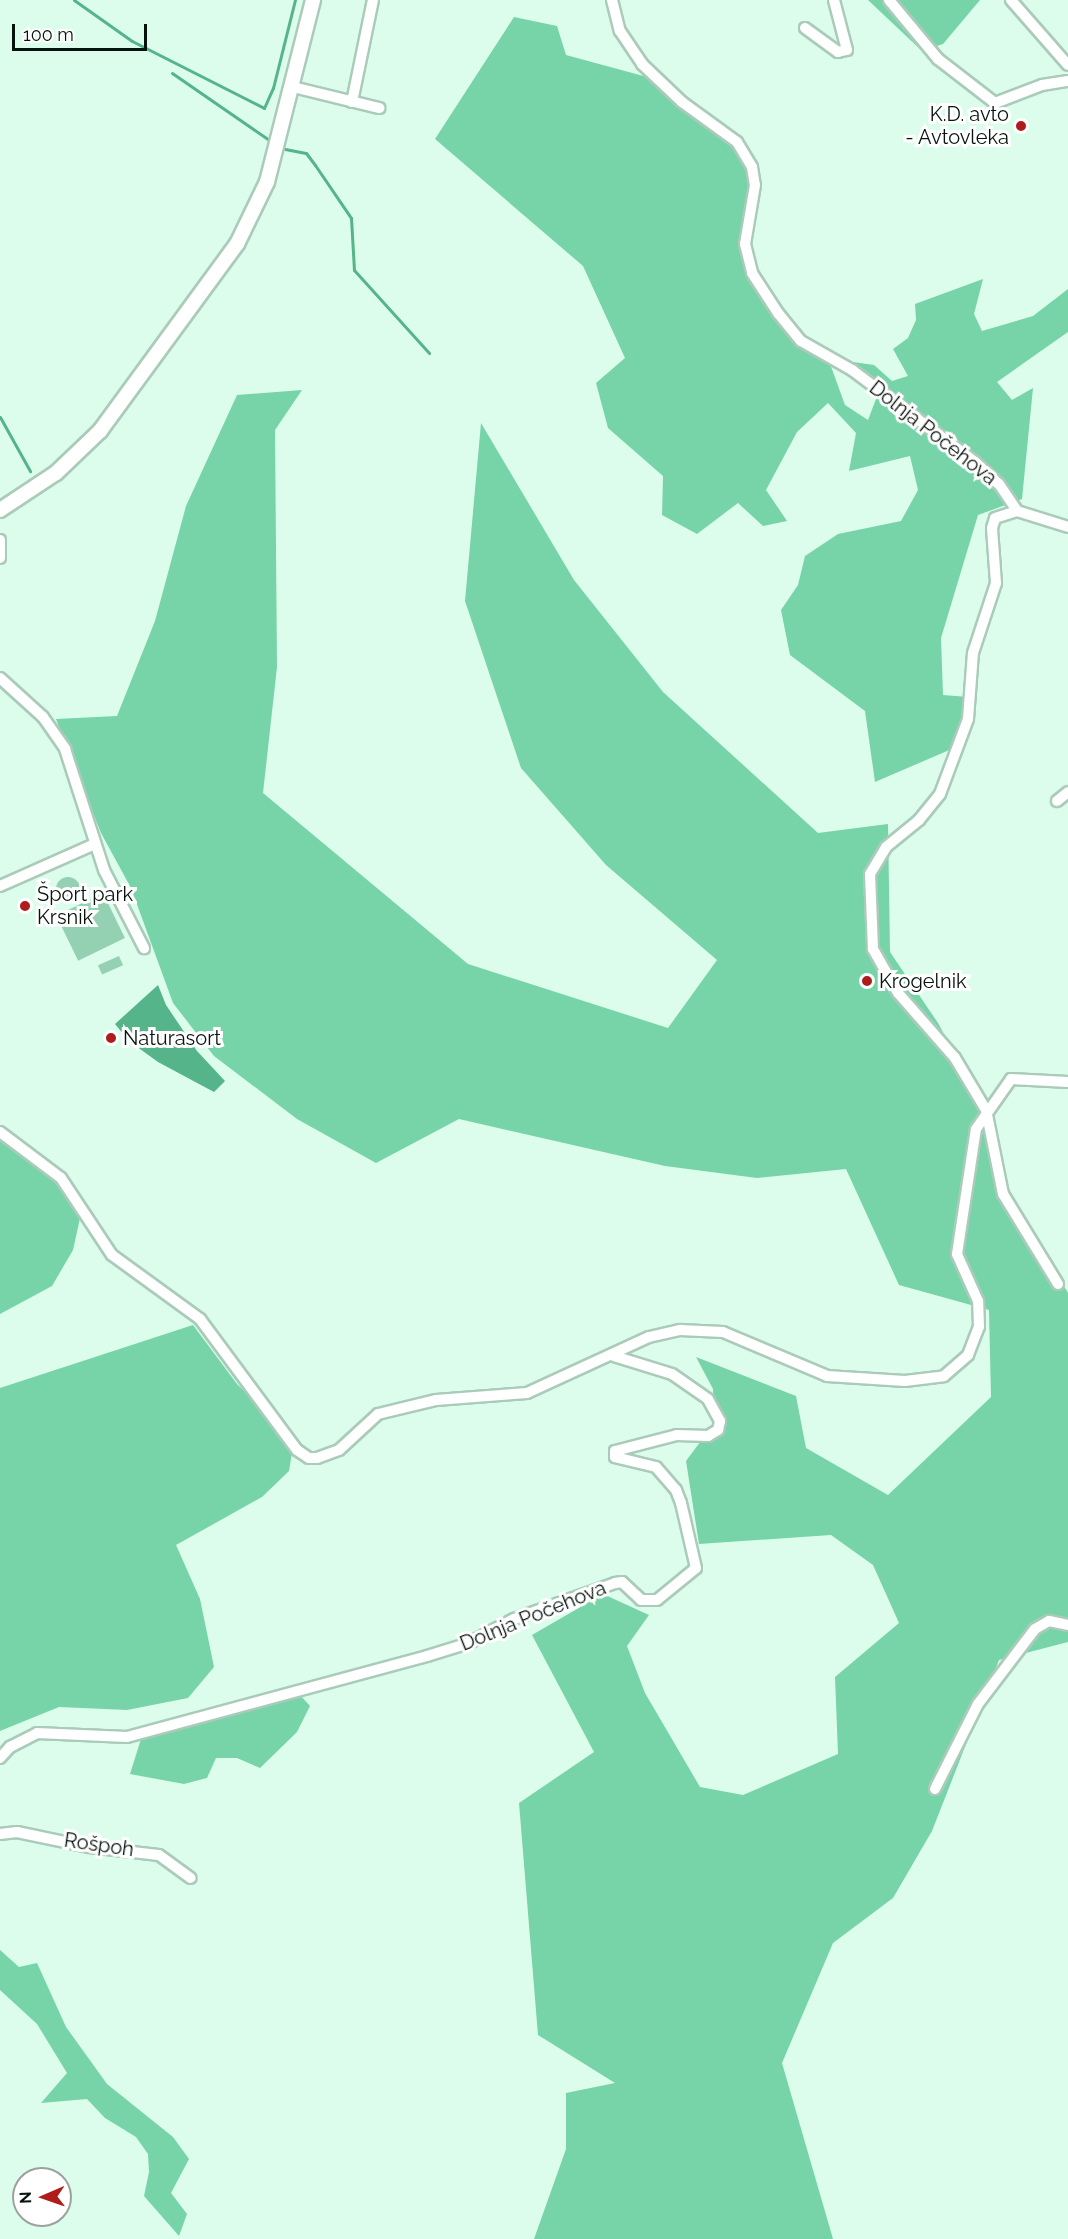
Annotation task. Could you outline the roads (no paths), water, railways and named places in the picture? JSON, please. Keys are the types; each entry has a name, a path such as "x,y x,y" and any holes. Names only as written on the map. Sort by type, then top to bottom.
{"main road":[{"path":"0,510 56,473 100,431 228,258 267,183 293,87 313,0"}],"street":[{"path":"352,102 373,0"},
{"name":"Dolnja Počehova","path":"612,0 620,31 642,64 682,102 737,142 752,167 755,185 745,244 752,273 778,313 801,341 852,370 975,462 999,484 1017,511 995,518 992,528 996,583 973,653 968,719 940,794 919,820 885,847 870,874 873,949 898,993 955,1058 986,1110"},
{"path":"805,28 838,52 847,50 834,0"},
{"path":"889,0 938,59 995,103 1042,85 1068,81"},
{"path":"1011,0 1068,65"},
{"path":"293,87 379,108"},
{"path":"1017,511 1068,527"},
{"path":"0,540 0,558"},
{"path":"0,678 43,717 65,749 95,844 144,948"},
{"path":"1057,801 1068,792"},
{"path":"0,886 95,844"},
{"path":"0,1132 61,1178 112,1255 200,1318 297,1450 309,1458 339,1450 378,1414 436,1400 527,1393 614,1356 657,1334 696,1328 723,1332 827,1376 905,1381 944,1376 968,1355 979,1327 978,1301 957,1254 976,1129 986,1110 1011,1079 1068,1082"},
{"path":"986,1110 1003,1194 1058,1284"},
{"name":"Dolnja Počehova","path":"0,1758 10,1747 37,1733 127,1737 427,1656 469,1643 514,1619 615,1583 622,1582 641,1600 657,1600 696,1569 681,1503 676,1490 656,1467 615,1457 615,1451 677,1435 708,1436 718,1430 720,1421 708,1399 678,1378 614,1356"},
{"path":"935,1789 978,1704 1035,1629 1050,1621 1068,1625"},
{"name":"Rošpoh","path":"0,1834 44,1836 89,1847 159,1855 191,1878"}],"waterway":[{"path":"74,0 132,41 264,108 273,88 295,0"},
{"path":"172,73 269,140"},
{"path":"285,149 306,153 315,165 351,218 354,270 429,353"},
{"path":"0,417 30,471"}],"place":[{"name":"K.D. avto - Avtovleka","path":"1021,126"},
{"name":"Šport park Krsnik","path":"25,906"},
{"name":"Krogelnik","path":"867,981"},
{"name":"Naturasort","path":"111,1038"}]}
